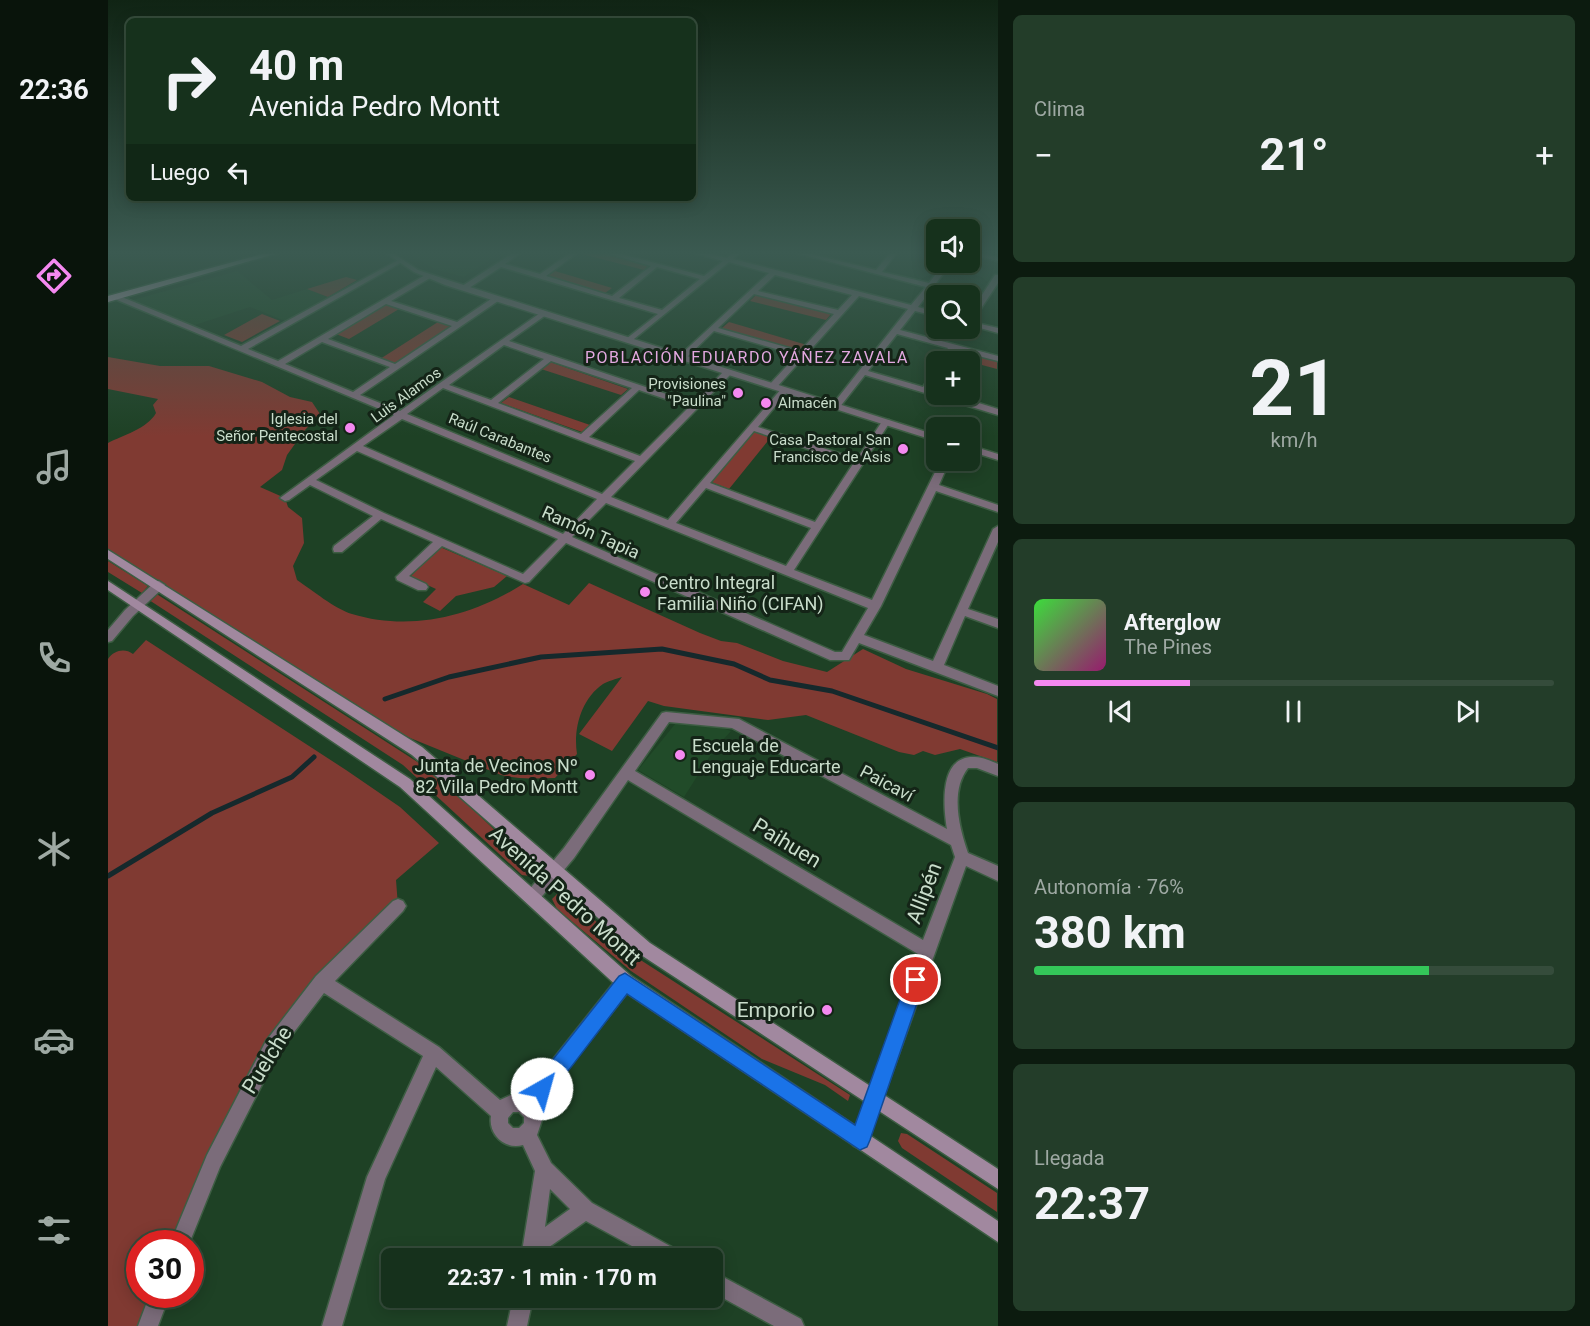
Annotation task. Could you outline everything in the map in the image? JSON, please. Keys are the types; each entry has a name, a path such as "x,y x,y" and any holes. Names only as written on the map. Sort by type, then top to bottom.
{"main road":[{"name":"Avenida Pedro Montt","path":"108,554 417,751 644,948 998,1180"},
{"name":"Avenida Pedro Montt","path":"108,585 405,783 533,896 625,982 998,1233"}],"street":[{"name":"Raúl Carabantes","path":"152,313 603,498 875,606"},
{"path":"242,349 307,313"},
{"path":"278,365 365,313"},
{"path":"419,313 457,326"},
{"path":"353,396 476,313"},
{"path":"543,313 926,435"},
{"name":"Luis Alamos","path":"285,498 543,313"},
{"path":"629,340 663,313"},
{"path":"682,357 731,313"},
{"path":"772,386 838,314 834,313"},
{"path":"836,406 908,313"},
{"path":"980,325 998,331"},
{"path":"714,329 802,354"},
{"path":"895,331 998,359"},
{"path":"322,339 396,367"},
{"path":"503,342 694,406"},
{"path":"950,351 953,347"},
{"path":"492,404 550,358"},
{"path":"310,481 380,515 525,579 728,372"},
{"path":"863,372 925,390"},
{"path":"442,385 642,460"},
{"path":"583,437 638,387"},
{"path":"670,524 785,390"},
{"path":"975,405 998,412"},
{"path":"788,571 886,422"},
{"path":"753,428 859,463"},
{"name":"Ramón Tapia","path":"357,447 834,657 845,657 857,637"},
{"path":"980,452 998,458"},
{"path":"940,471 875,606 857,637 998,692"},
{"path":"704,484 817,527"},
{"path":"932,486 998,509"},
{"path":"338,549 380,515"},
{"path":"937,667 998,529"},
{"path":"422,587 401,577 440,542"},
{"path":"985,556 998,561"},
{"path":"108,639 138,604 159,585"},
{"path":"962,610 998,624"},
{"name":"Paicaví","path":"626,772 666,717 734,723 957,841"},
{"name":"Allipén","path":"860,1140 962,857 957,841 952,806 953,778 964,763 977,762 998,770"},
{"path":"533,896 554,872 626,772"},
{"name":"Paihuen","path":"626,772 927,951"},
{"path":"962,857 998,874"},
{"name":"Puelche","path":"185,1230 213,1161 266,1056 322,982 398,906"},
{"path":"322,982 433,1053 501,1113"},
{"path":"527,1107 625,982"},
{"path":"332,1326 376,1177 433,1053"},
{"path":"513,1102 524,1104 527,1107 532,1123 527,1134 517,1139 506,1136 500,1125 501,1113 513,1102"},
{"path":"527,1134 544,1170 585,1210 654,1248"},
{"path":"533,1248 544,1170"},
{"path":"537,1248 585,1210"},
{"path":"723,1287 794,1326"},
{"path":"148,1326 155,1308"},
{"path":"517,1326 520,1308"}],"shaded area":[{"path":"162,313 232,313 192,326"},
{"path":"265,313 300,313 285,321"},
{"path":"370,313 393,313 349,339 336,334"},
{"path":"798,313 831,314 826,320"},
{"path":"262,314 280,321 242,342 224,335"},
{"path":"438,322 451,326 394,364 380,359"},
{"path":"729,322 807,345 800,353 721,329"},
{"path":"980,355 997,360 997,369 980,364"},
{"path":"108,357 160,366 209,366 262,382 290,397 312,402 320,414 287,455 282,470 260,487 285,498 288,507 302,518 304,543 293,566 297,580 345,612 374,619 397,621 441,618 483,605 523,584 569,605 589,583 700,633 721,641 737,643 783,661 827,672 863,649 906,669 987,694 997,699 997,762 960,749 935,755 923,751 914,755 899,752 806,715 768,720 664,706 648,701 612,751 579,734 622,677 603,684 589,698 580,715 576,735 577,754 555,778 521,778 501,775 393,731 108,555 108,443 134,431 152,419 156,413 153,405 158,399 108,389"},
{"path":"550,362 628,389 621,395 541,369"},
{"path":"509,397 590,425 582,432 501,403"},
{"path":"754,431 771,437 729,489 711,482"},
{"path":"440,547 507,576 494,587 456,596 440,611 423,602 436,589 410,577"},
{"path":"108,561 148,586 142,593 108,572"},
{"path":"155,593 433,772 533,866 534,873 529,876 522,875 403,765 149,600"},
{"path":"146,640 400,807 439,843 396,880 398,906 272,1047 185,1230 126,1230 126,1308 155,1308 148,1326 108,1326 108,659 120,651 133,654"},
{"name":"Escuela de Lenguaje Educarte","path":"688,722 731,731 714,750 684,797 638,770 675,724"},
{"path":"557,894 567,896 639,959 850,1095 848,1101 825,1085 762,1059 631,971 557,909 552,899"},
{"path":"901,1133 907,1134 997,1193 997,1212 902,1148 898,1141"}],"waterway":[{"path":"385,699 449,677 541,657 662,649 734,664 770,680 832,691 998,748"},
{"path":"108,876 212,813 292,777 314,757"}],"place":[{"name":"Provisiones \"Paulina\"","path":"738,393"},
{"name":"Almacén","path":"766,403"},
{"name":"Iglesia del Señor Pentecostal","path":"350,428"},
{"name":"Casa Pastoral San Francisco de Asis","path":"903,449"},
{"name":"Centro Integral Familia Niño (CIFAN)","path":"645,592"},
{"name":"Escuela de Lenguaje Educarte","path":"680,755"},
{"name":"Junta de Vecinos Nº 82 Villa Pedro Montt","path":"590,775"},
{"name":"Emporio","path":"827,1010"}],"district":[{"name":"POBLACIÓN EDUARDO YÁÑEZ ZAVALA","path":"747,357"}],"route":[{"path":"542,1089 625,982 860,1140 916,980"}]}
